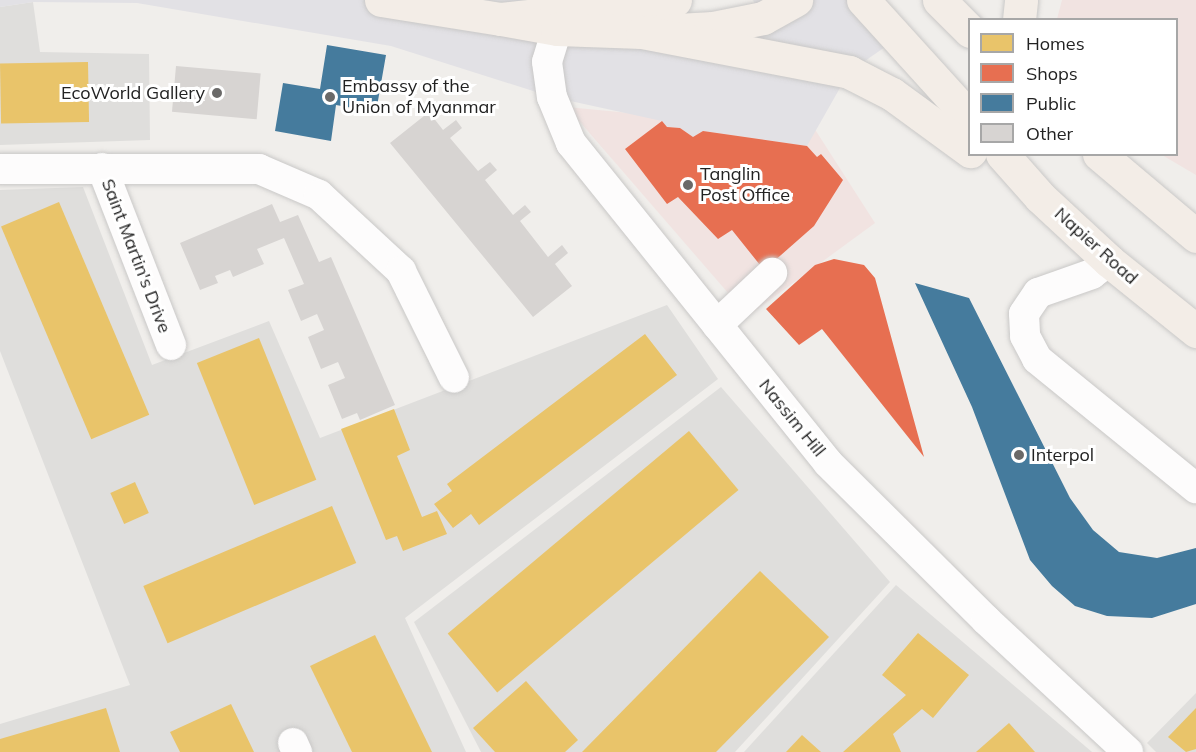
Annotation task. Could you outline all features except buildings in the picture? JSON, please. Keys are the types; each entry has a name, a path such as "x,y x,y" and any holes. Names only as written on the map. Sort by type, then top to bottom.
{"main road":[{"path":"381,0 557,29 642,32 738,25 763,18 796,0"},
{"path":"501,19 675,0"},
{"path":"863,0 968,117"},
{"path":"939,0 968,31"},
{"path":"1019,18 1021,0"},
{"path":"642,32 849,72 892,94 968,150"},
{"path":"977,156 1040,197"},
{"name":"Napier Road","path":"1004,156 1040,197 1109,261 1196,331"},
{"path":"1101,156 1196,236"}],"street":[{"name":"Nassim Hill","path":"557,29 547,62 552,97 565,134 828,463 986,620 1128,752"},
{"name":"Saint Martin's Drive","path":"102,168 171,345"},
{"name":"Saint Martin's Drive","path":"0,169 259,169 319,195 401,271 454,378"},
{"path":"1109,261 1092,274 1038,293 1024,315 1025,336 1037,359 1196,488"},
{"path":"717,325 772,273"}],"shaded area":[{"path":"0,0 675,0 504,18 762,18 753,0 863,0 898,38 849,72 807,146 704,131 693,137 680,128 667,127 662,121 552,97 391,46 137,3 33,2 0,7"},
{"path":"1062,0 1196,0 1196,175 1164,156 1178,156 1178,18 1057,18"},
{"path":"33,2 40,52 149,54 150,140 0,145 0,7"},
{"path":"567,107 816,131 875,223 748,316"},
{"path":"83,187 152,365 269,321 320,438 667,305 718,379 405,618 466,752 0,752 0,724 130,685 0,351 0,190"},
{"path":"721,387 890,582 735,752 481,752 414,622"},
{"path":"896,585 1092,752 744,752"},
{"path":"1196,693 1196,752 1156,752 1147,743"}],"place":[{"name":"EcoWorld Gallery","path":"217,93"},
{"name":"Embassy of the Union of Myanmar","path":"330,97"},
{"name":"Tanglin Post Office","path":"688,185"},
{"name":"Interpol","path":"1019,455"}]}
